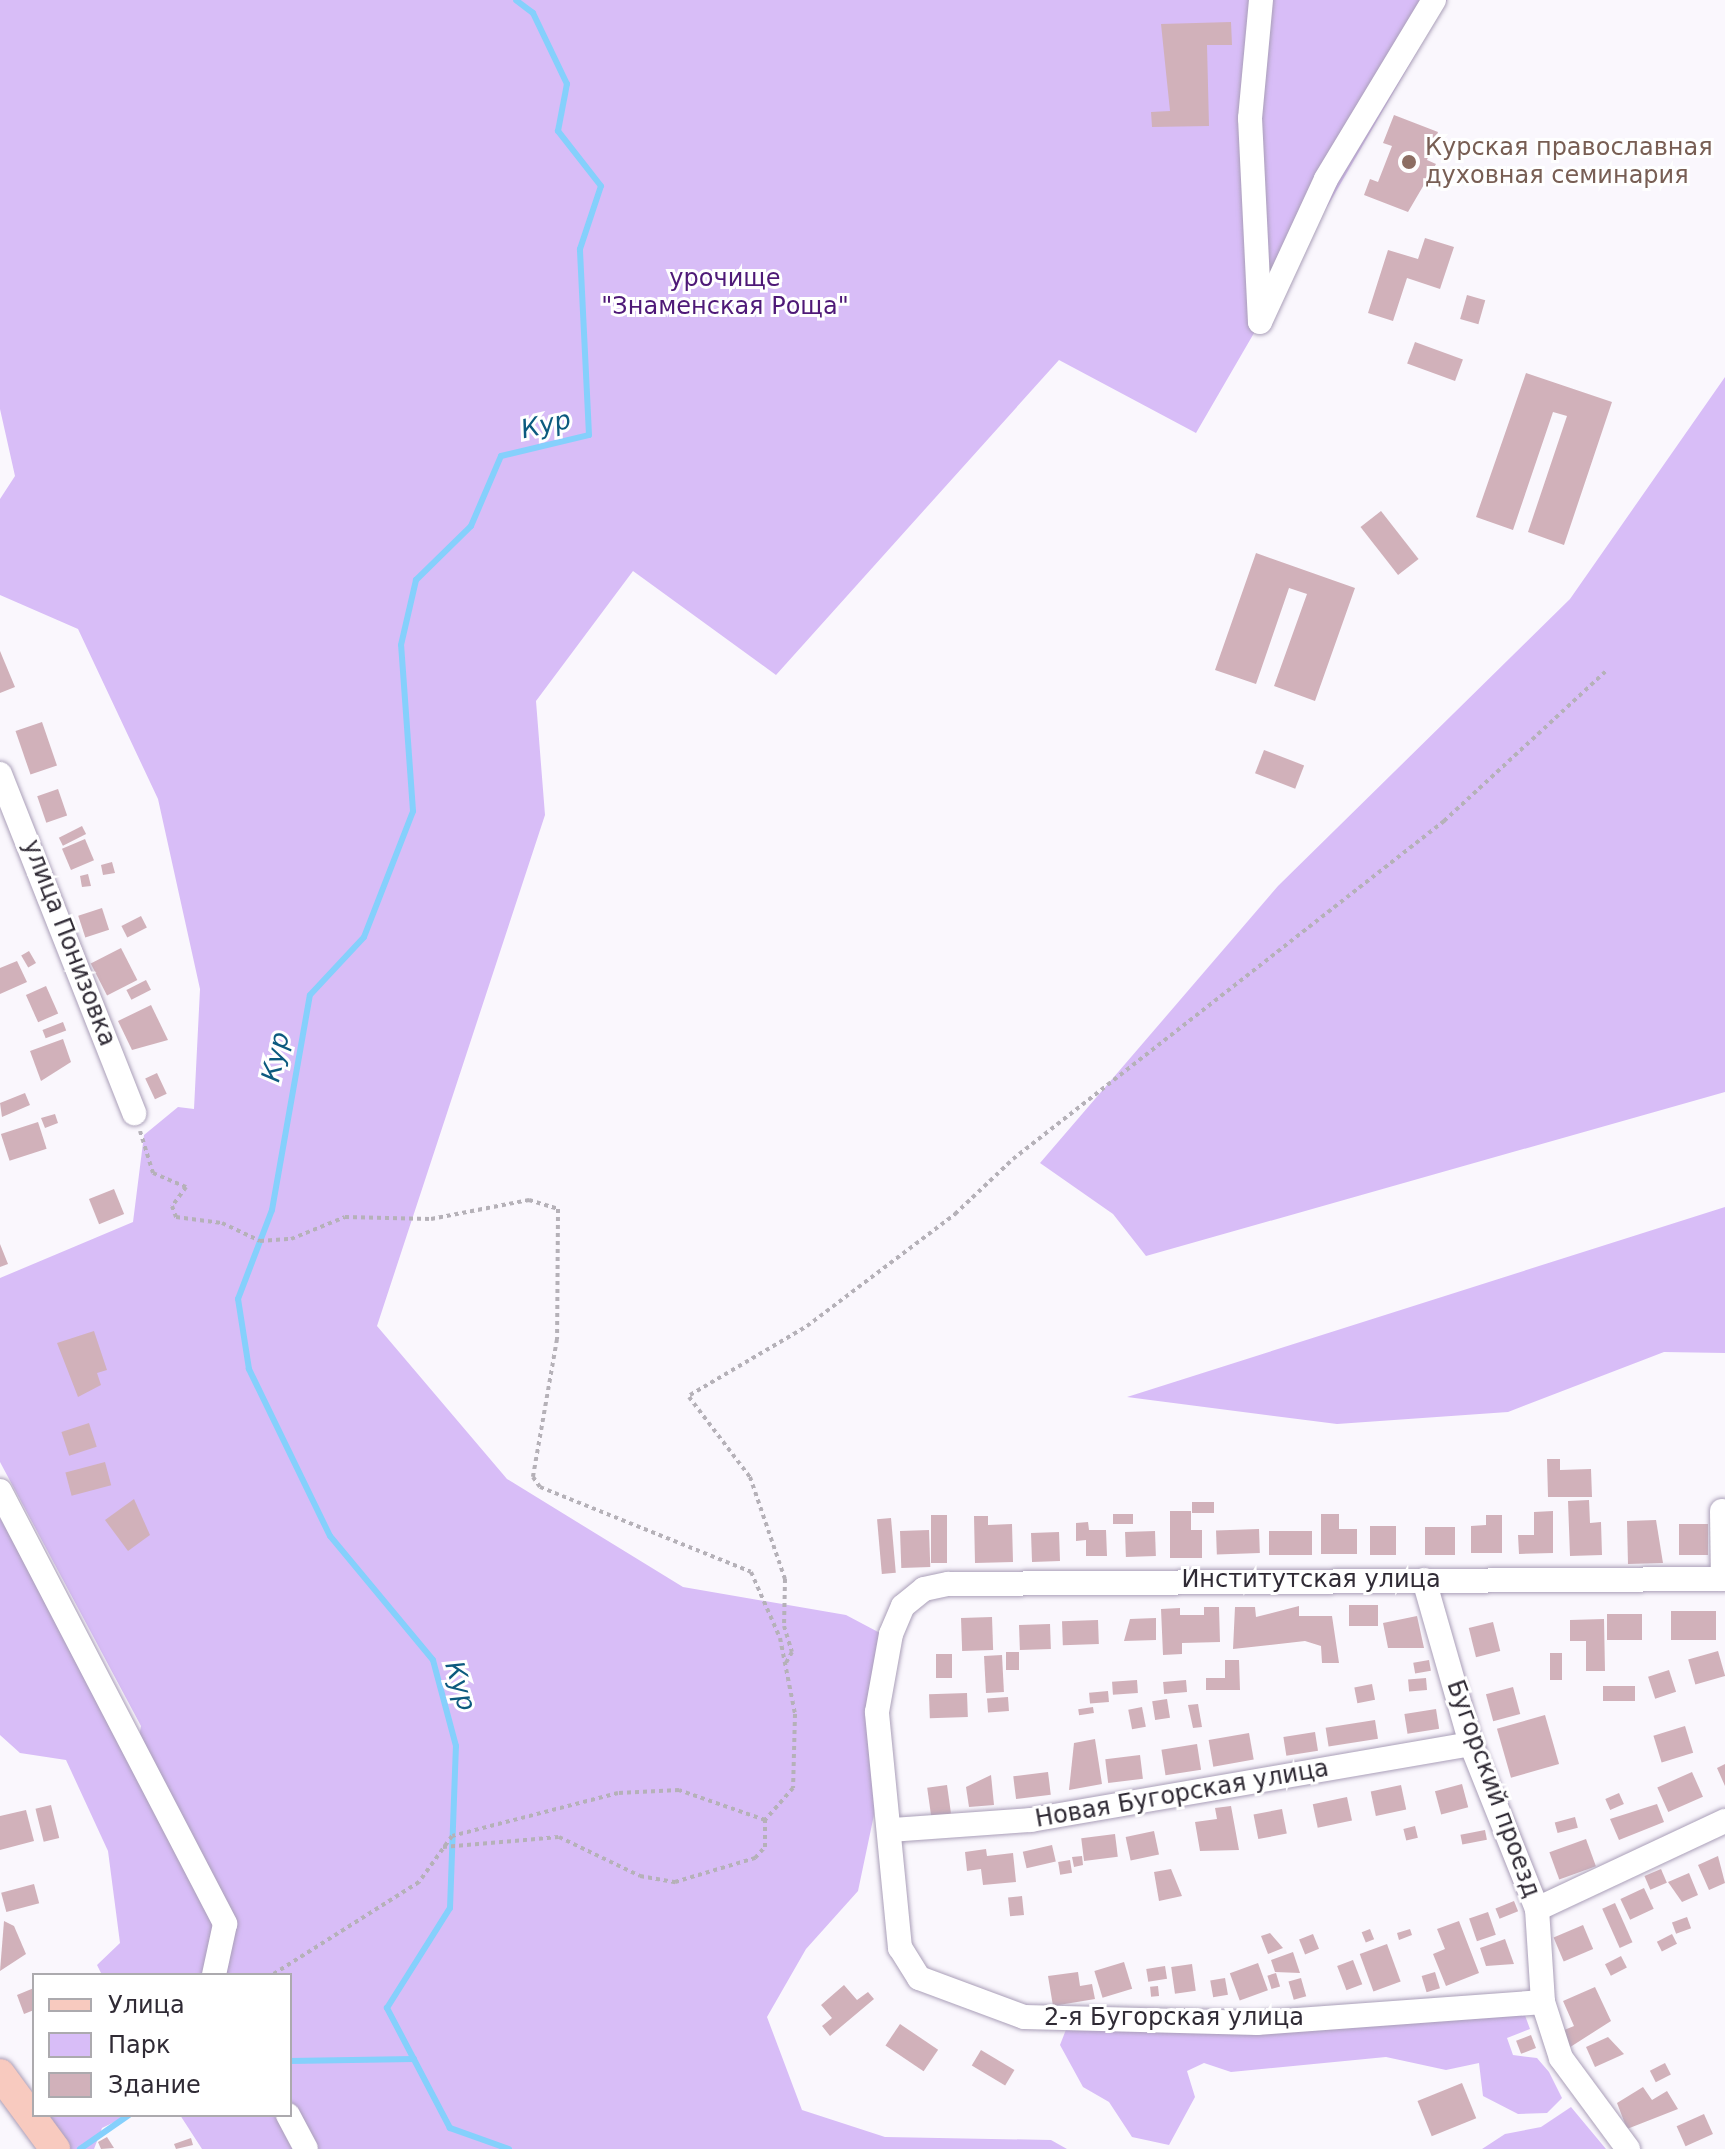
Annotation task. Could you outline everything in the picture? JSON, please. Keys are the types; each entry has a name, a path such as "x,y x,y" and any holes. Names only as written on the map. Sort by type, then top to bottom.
{"main road":[{"path":"0,2074 32,2116"},
{"path":"34,2119 55,2149"}],"street":[{"path":"1261,0 1250,118 1260,322 1326,179 1434,0"},
{"name":"улица Понизовка","path":"0,774 134,1113"},
{"path":"0,1491 225,1924 214,1973"},
{"path":"1722,1511 1724,1579"},
{"name":"Институтская улица","path":"903,1606 924,1589 948,1584 1724,1579"},
{"name":"Бугорский проезд","path":"1424,1580 1471,1744 1537,1909 1543,2002 1561,2058 1628,2149"},
{"name":"2-я Бугорская улица","path":"903,1606 877,1712 891,1830 900,1948 919,1978 1024,2017 1257,2023 1543,2002"},
{"name":"Новая Бугорская улица","path":"891,1830 1031,1820 1471,1744"},
{"path":"1537,1909 1725,1821"},
{"path":"289,2117 306,2149"}],"path":[{"path":"786,1663 792,1652 784,1626 785,1579 750,1477 689,1396 807,1326 955,1214 1013,1159 1444,821 1606,671"},
{"path":"134,1113 153,1173 186,1187 171,1212 260,1241 291,1239 345,1217 431,1219 529,1200 558,1209 557,1339 533,1477 540,1487 751,1572 763,1586 786,1663 796,1772 793,1788 765,1820 765,1847 745,1865 675,1882 640,1876 559,1837 441,1847"},
{"path":"275,1973 409,1889 452,1836 542,1808 618,1793 679,1790 765,1820"}],"green space":[{"name":"урочище \"Знаменская Роща\"","path":"0,0 1447,0 1196,433 1059,360 776,675 633,571 536,701 545,815 377,1326 507,1479 683,1587 846,1615 880,1633 865,1711 879,1791 858,1891 806,1949 767,2017 802,2110 885,2137 1051,2140 1067,2149 202,2149 181,2117 292,2117 292,1973 101,1973 97,1965 120,1943 108,1851 66,1760 20,1753 0,1735 0,1518 134,1764 141,1726 0,1462 0,1278 133,1222 144,1135 178,1107 194,1109 200,989 158,799 78,629 0,595 0,499 15,476 0,409"},
{"path":"1725,377 1725,1092 1146,1256 1113,1214 1040,1163 1278,886 1570,599"},
{"path":"1725,1207 1725,1353 1664,1352 1508,1412 1337,1424 1127,1397"},
{"path":"1523,2010 1530,2029 1507,2038 1513,2055 1537,2058 1549,2072 1562,2098 1547,2113 1518,2114 1483,2096 1479,2063 1446,2070 1386,2057 1231,2072 1204,2063 1187,2071 1195,2097 1169,2145 1132,2137 1109,2102 1083,2087 1060,2045 1067,2027"},
{"path":"1571,2107 1606,2149 1482,2149 1505,2134 1541,2127"},
{"path":"44,2117 125,2117 102,2128 94,2149 67,2149"}],"building":[{"path":"1231,22 1232,45 1207,45 1209,126 1152,127 1151,112 1170,111 1161,24"},
{"name":"Курская православная духовная семинария","path":"1394,115 1438,132 1427,160 1436,164 1408,212 1364,195 1370,179 1378,182 1392,146 1383,143"},
{"path":"1425,238 1454,247 1440,289 1407,278 1393,321 1368,313 1388,250 1418,259"},
{"path":"1467,295 1485,300 1478,324 1460,319"},
{"path":"1415,342 1463,359 1455,381 1407,364"},
{"path":"1526,373 1612,402 1564,545 1528,532 1567,416 1553,412 1513,530 1476,517"},
{"path":"1381,511 1419,559 1398,575 1361,527"},
{"path":"1256,553 1355,588 1315,701 1274,686 1307,594 1289,588 1256,684 1215,670"},
{"path":"0,651 15,687 0,693"},
{"path":"42,722 57,765 31,775 16,731"},
{"path":"1264,750 1304,765 1295,789 1255,773"},
{"path":"58,789 67,815 46,823 37,796"},
{"path":"82,826 86,834 63,846 59,838"},
{"path":"85,839 94,860 71,870 62,849"},
{"path":"112,862 115,873 103,875 101,865"},
{"path":"88,874 91,886 82,887 80,876"},
{"path":"102,908 109,930 85,938 78,916"},
{"path":"141,916 147,928 127,938 121,926"},
{"path":"121,948 137,980 107,996 91,963"},
{"path":"29,951 36,963 28,968 21,956"},
{"path":"17,961 27,982 0,994 0,968"},
{"path":"146,980 151,990 131,1000 126,990"},
{"path":"46,986 58,1013 38,1022 26,995"},
{"path":"151,1005 168,1040 132,1050 118,1021"},
{"path":"63,1022 66,1030 46,1038 42,1030"},
{"path":"63,1039 71,1062 41,1081 30,1051"},
{"path":"157,1073 167,1094 155,1099 145,1078"},
{"path":"25,1093 30,1105 2,1117 0,1103"},
{"path":"55,1114 58,1123 45,1128 41,1118"},
{"path":"38,1122 47,1149 10,1161 1,1134"},
{"path":"114,1189 124,1214 99,1224 89,1199"},
{"path":"0,1244 8,1264 0,1267"},
{"path":"94,1331 107,1370 97,1373 101,1385 78,1397 57,1343"},
{"path":"89,1423 97,1447 69,1456 61,1432"},
{"path":"1547,1459 1560,1459 1560,1470 1591,1469 1592,1497 1548,1497"},
{"path":"105,1462 111,1485 72,1496 65,1473"},
{"path":"134,1499 150,1535 128,1551 105,1520"},
{"path":"1589,1500 1590,1523 1601,1522 1602,1555 1570,1556 1568,1501"},
{"path":"1192,1502 1214,1502 1214,1513 1192,1513"},
{"path":"1170,1511 1191,1511 1191,1530 1202,1530 1202,1558 1170,1558"},
{"path":"1553,1511 1553,1553 1519,1554 1518,1535 1534,1535 1534,1512"},
{"path":"1113,1514 1133,1514 1133,1524 1113,1524"},
{"path":"1321,1514 1339,1514 1339,1529 1357,1529 1357,1554 1321,1554"},
{"path":"931,1515 947,1515 947,1563 931,1563"},
{"path":"1486,1515 1502,1515 1502,1553 1471,1553 1471,1526 1486,1525"},
{"path":"974,1516 988,1516 988,1525 1012,1524 1013,1562 975,1563"},
{"path":"891,1518 896,1573 882,1574 877,1519"},
{"path":"1656,1520 1663,1563 1628,1564 1627,1521"},
{"path":"1088,1522 1089,1530 1106,1530 1107,1556 1086,1556 1086,1540 1076,1541 1076,1523"},
{"path":"1679,1524 1708,1524 1708,1555 1679,1555"},
{"path":"1370,1526 1396,1526 1396,1555 1370,1555"},
{"path":"1425,1527 1455,1527 1455,1555 1425,1555"},
{"path":"1259,1529 1260,1553 1217,1554 1216,1531"},
{"path":"929,1530 930,1567 901,1568 900,1531"},
{"path":"1155,1531 1156,1556 1126,1557 1125,1532"},
{"path":"1269,1531 1312,1531 1312,1555 1269,1555"},
{"path":"1059,1532 1060,1561 1032,1562 1031,1533"},
{"path":"1349,1605 1378,1605 1378,1626 1349,1626"},
{"path":"1299,1606 1299,1616 1332,1616 1339,1663 1322,1663 1321,1646 1305,1641 1233,1649 1235,1607 1255,1607 1256,1617"},
{"path":"1204,1607 1219,1607 1220,1642 1182,1643 1182,1654 1163,1655 1161,1609 1180,1608 1180,1615 1204,1615"},
{"path":"1671,1611 1716,1611 1716,1640 1671,1640"},
{"path":"1607,1614 1642,1614 1642,1640 1607,1640"},
{"path":"1417,1616 1424,1648 1388,1648 1383,1623"},
{"path":"992,1617 993,1650 962,1651 961,1618"},
{"path":"1156,1618 1156,1640 1124,1641 1130,1619"},
{"path":"1604,1619 1605,1671 1586,1671 1586,1641 1570,1641 1570,1620"},
{"path":"1098,1620 1099,1644 1063,1645 1062,1621"},
{"path":"1493,1622 1500,1651 1476,1657 1469,1628"},
{"path":"1050,1624 1051,1649 1020,1650 1019,1625"},
{"path":"1718,1651 1725,1676 1695,1685 1688,1660"},
{"path":"1006,1652 1019,1652 1019,1670 1006,1670"},
{"path":"1550,1653 1562,1653 1562,1680 1550,1680"},
{"path":"936,1654 952,1654 952,1678 936,1678"},
{"path":"1002,1655 1004,1692 986,1693 984,1656"},
{"path":"1225,1660 1239,1660 1240,1690 1206,1690 1206,1678 1225,1678"},
{"path":"1429,1660 1431,1671 1415,1674 1413,1663"},
{"path":"1669,1670 1676,1692 1655,1699 1648,1677"},
{"path":"1426,1678 1427,1690 1409,1692 1408,1680"},
{"path":"1137,1680 1138,1693 1113,1695 1112,1682"},
{"path":"1186,1680 1187,1692 1164,1694 1163,1682"},
{"path":"1372,1684 1375,1700 1357,1703 1354,1687"},
{"path":"1603,1686 1635,1686 1635,1701 1603,1701"},
{"path":"1513,1687 1520,1714 1493,1721 1486,1694"},
{"path":"1108,1691 1109,1702 1090,1704 1089,1693"},
{"path":"967,1693 968,1717 930,1718 929,1694"},
{"path":"1008,1697 1009,1711 988,1712 987,1698"},
{"path":"1167,1699 1170,1718 1155,1720 1152,1701"},
{"path":"1198,1704 1202,1727 1193,1728 1188,1705"},
{"path":"1093,1707 1094,1713 1079,1715 1078,1709"},
{"path":"1142,1707 1146,1727 1132,1729 1128,1710"},
{"path":"1436,1709 1439,1729 1408,1734 1404,1714"},
{"path":"1545,1715 1559,1764 1511,1778 1497,1729"},
{"path":"1375,1720 1378,1739 1329,1747 1326,1728"},
{"path":"1685,1726 1693,1753 1662,1762 1653,1736"},
{"path":"1315,1732 1318,1751 1286,1756 1283,1737"},
{"path":"1249,1733 1254,1760 1213,1767 1209,1740"},
{"path":"1095,1739 1102,1784 1069,1790 1074,1743"},
{"path":"1197,1744 1201,1770 1166,1775 1161,1750"},
{"path":"1140,1755 1143,1779 1108,1783 1105,1759"},
{"path":"1725,1764 1725,1786 1717,1768"},
{"path":"1048,1772 1051,1795 1016,1799 1013,1776"},
{"path":"1692,1772 1703,1797 1668,1812 1657,1787"},
{"path":"991,1775 994,1805 969,1807 966,1787"},
{"path":"1462,1784 1468,1807 1441,1814 1435,1791"},
{"path":"947,1785 951,1814 931,1817 927,1788"},
{"path":"1401,1785 1406,1809 1376,1816 1371,1791"},
{"path":"1619,1793 1624,1804 1610,1810 1605,1799"},
{"path":"1347,1797 1352,1820 1318,1828 1313,1804"},
{"path":"1657,1804 1664,1822 1619,1840 1610,1819"},
{"path":"51,1805 59,1838 44,1842 35,1809"},
{"path":"1231,1806 1239,1850 1200,1851 1195,1822 1217,1819 1215,1808"},
{"path":"1282,1809 1287,1834 1258,1839 1254,1815"},
{"path":"26,1810 34,1841 0,1850 0,1816"},
{"path":"1575,1817 1578,1828 1558,1833 1555,1822"},
{"path":"1415,1826 1418,1838 1406,1841 1403,1829"},
{"path":"1485,1830 1487,1840 1462,1845 1460,1835"},
{"path":"1154,1831 1159,1854 1131,1861 1126,1837"},
{"path":"1115,1834 1118,1857 1084,1861 1081,1838"},
{"path":"1586,1839 1596,1866 1559,1880 1549,1852"},
{"path":"1052,1845 1056,1862 1027,1868 1023,1852"},
{"path":"986,1849 987,1856 1013,1853 1016,1882 983,1885 981,1869 967,1871 965,1852"},
{"path":"1082,1856 1083,1865 1074,1867 1072,1857"},
{"path":"1718,1856 1725,1883 1709,1890 1698,1865"},
{"path":"1070,1860 1072,1873 1060,1875 1058,1862"},
{"path":"1171,1869 1182,1896 1159,1901 1154,1872"},
{"path":"1661,1869 1667,1883 1650,1890 1644,1876"},
{"path":"1689,1873 1698,1895 1682,1902 1668,1882"},
{"path":"34,1884 39,1903 6,1912 1,1893"},
{"path":"1644,1888 1654,1909 1630,1920 1620,1899"},
{"path":"1022,1896 1024,1915 1010,1916 1008,1897"},
{"path":"1514,1901 1518,1911 1500,1919 1495,1908"},
{"path":"1615,1903 1632,1942 1620,1948 1602,1909"},
{"path":"1488,1912 1496,1935 1477,1941 1469,1919"},
{"path":"1687,1917 1691,1928 1676,1934 1672,1922"},
{"path":"4,1921 14,1926 26,1954 0,1971"},
{"path":"1459,1921 1479,1973 1446,1986 1433,1954 1445,1949 1437,1929"},
{"path":"1583,1925 1593,1949 1564,1961 1554,1938"},
{"path":"1370,1929 1374,1939 1366,1943 1362,1932"},
{"path":"1410,1929 1412,1935 1399,1940 1397,1933"},
{"path":"1270,1933 1283,1948 1268,1954 1261,1936"},
{"path":"1313,1934 1319,1949 1305,1954 1299,1940"},
{"path":"1672,1934 1677,1944 1662,1952 1657,1942"},
{"path":"1505,1939 1514,1964 1486,1966 1480,1948"},
{"path":"1387,1944 1401,1982 1373,1992 1360,1954"},
{"path":"1293,1952 1300,1973 1275,1972 1271,1960"},
{"path":"1621,1956 1627,1968 1611,1976 1605,1964"},
{"path":"1353,1960 1362,1984 1346,1990 1337,1966"},
{"path":"1124,1962 1132,1989 1103,1998 1094,1971"},
{"path":"1258,1963 1268,1990 1240,2001 1230,1973"},
{"path":"1192,1964 1196,1991 1175,1994 1171,1967"},
{"path":"1165,1966 1167,1979 1148,1982 1146,1969"},
{"path":"1078,1972 1080,1986 1092,1984 1095,1999 1053,2006 1048,1976"},
{"path":"1435,1972 1440,1988 1427,1992 1422,1976"},
{"path":"1276,1973 1280,1986 1271,1989 1267,1976"},
{"path":"1225,1978 1228,1995 1213,1997 1210,1981"},
{"path":"1301,1978 1306,1996 1294,2000 1289,1982"},
{"path":"844,1985 857,2000 868,1992 874,1999 830,2036 822,2026 832,2018 821,2005"},
{"path":"1158,1986 1159,1996 1151,1997 1150,1987"},
{"path":"1595,1987 1611,2021 1564,2051 1557,2033 1574,2026 1563,2001"},
{"path":"32,1989 32,2011 24,2014 17,1995"},
{"path":"900,2024 938,2050 924,2071 885,2046"},
{"path":"1531,2035 1536,2048 1521,2054 1516,2041"},
{"path":"1608,2037 1624,2054 1595,2067 1586,2047"},
{"path":"981,2050 1014,2070 1005,2086 972,2065"},
{"path":"1665,2063 1671,2075 1656,2082 1650,2071"},
{"path":"1462,2083 1476,2118 1432,2136 1417,2101"},
{"path":"1643,2087 1652,2100 1667,2091 1678,2109 1627,2129 1617,2103"},
{"path":"1704,2114 1713,2134 1686,2146 1677,2126"},
{"path":"107,2137 114,2148 101,2149 98,2142"},
{"path":"191,2138 193,2145 176,2149 174,2144"}],"waterway":[{"name":"Кур","path":"509,2149 450,2128 387,2008 450,1908 456,1746 433,1660 330,1536 249,1369 238,1299 272,1210 310,995 364,937 413,811 401,645 416,580 471,526 501,456 589,435 580,249 601,186 558,131 567,84 533,13 516,0"},
{"path":"292,2061 414,2059"},
{"path":"80,2149 126,2117"}],"place":[{"name":"Курская православная духовная семинария","path":"1409,162"}]}
